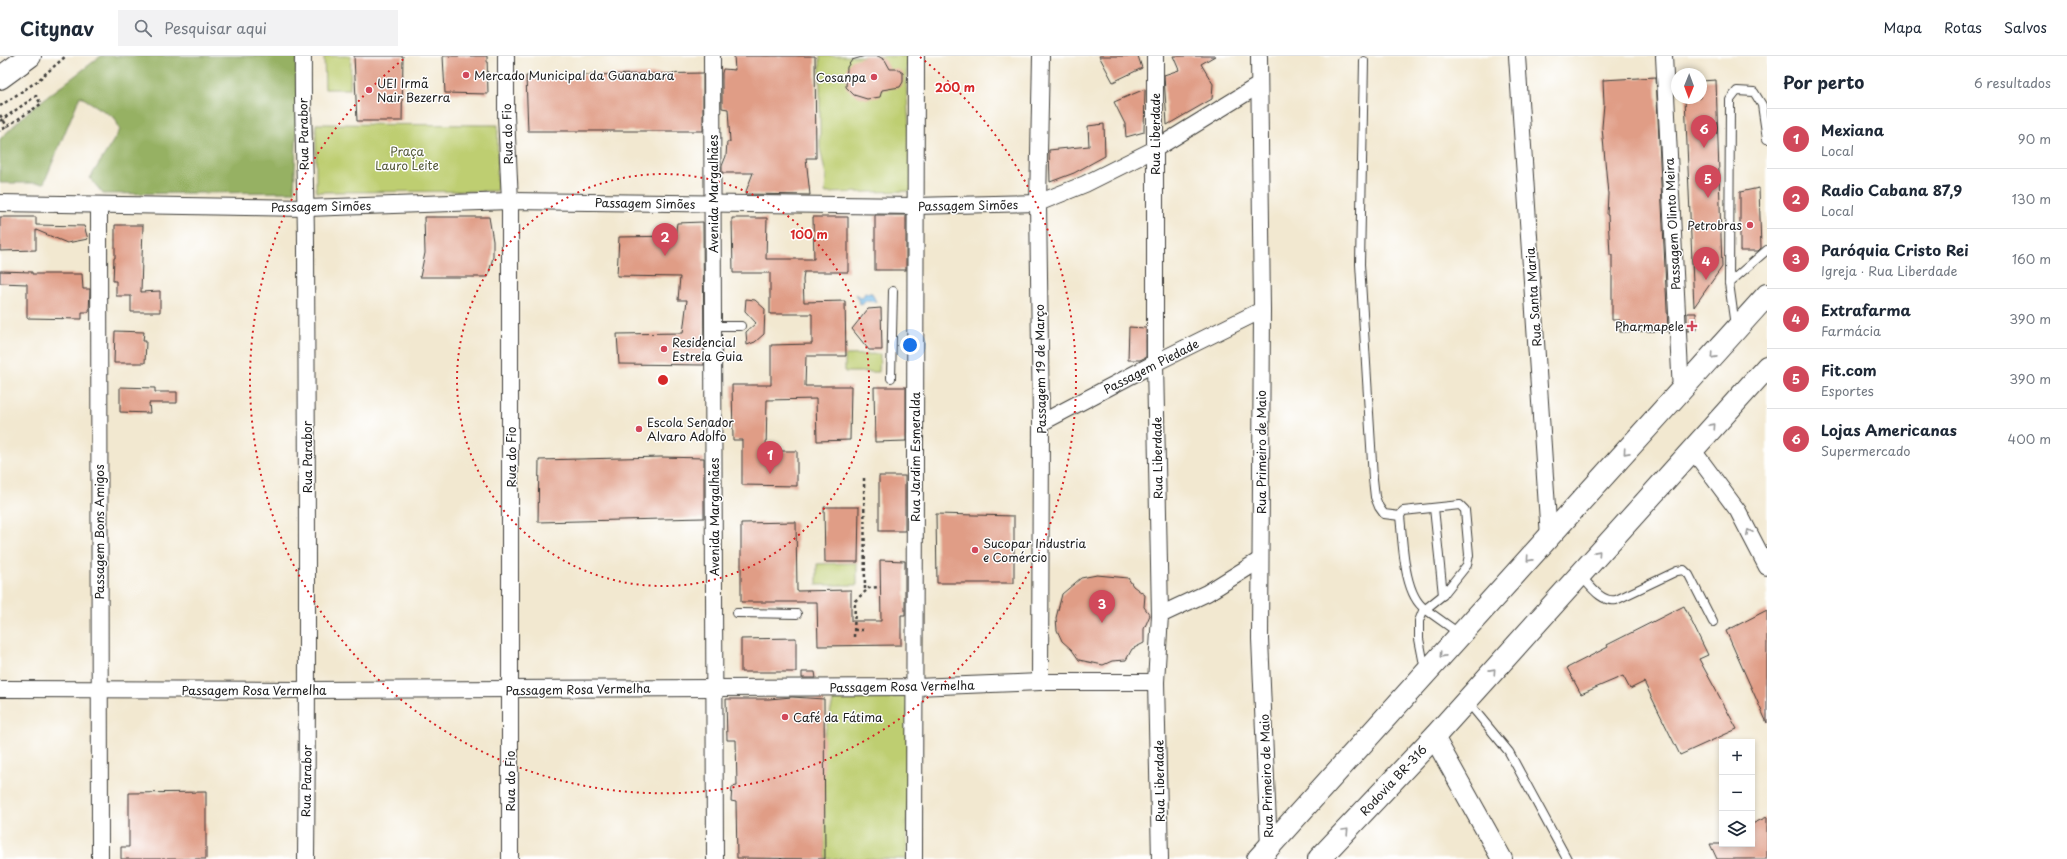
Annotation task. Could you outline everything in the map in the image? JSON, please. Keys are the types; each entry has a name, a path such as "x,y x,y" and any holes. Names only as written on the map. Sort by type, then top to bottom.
{"main road":[{"path":"0,78 30,56"},
{"path":"1263,853 1767,295"},
{"name":"Rodovia BR-316","path":"1319,859 1434,737 1579,574 1762,373 1767,353"}],"street":[{"name":"Rua Parabor","path":"303,56 302,121 306,208 306,859"},
{"name":"Rua do Fio","path":"506,56 506,115 510,201 510,859"},
{"name":"Avenida Margalhães","path":"712,56 714,204 715,859"},
{"name":"Rua Jardim Esmeralda","path":"914,859 916,56"},
{"name":"Passagem 19 de Março","path":"1040,682 1041,423 1038,203 1042,56"},
{"name":"Rua Liberdade","path":"1155,56 1155,363 1160,615 1156,682 1160,859"},
{"name":"Rua Primeiro de Maio","path":"1259,56 1262,310 1260,639 1263,853"},
{"name":"Rua Santa Maria","path":"1517,56 1549,537"},
{"name":"Passagem Olinto Meira","path":"1664,56 1681,392"},
{"name":"Passagem Simões","path":"0,203 306,208 510,201 915,206 1038,203 1085,184 1155,149 1259,85"},
{"name":"Passagem Bons Amigos","path":"99,205 100,859"},
{"name":"Passagem Piedade","path":"1041,423 1155,363 1262,310"},
{"path":"1692,449 1738,511 1767,567"},
{"path":"1160,615 1207,593 1260,560"},
{"name":"Passagem Rosa Vermelha","path":"0,689 307,690 914,687 1040,682 1156,682"},
{"path":"1434,737 1502,859"}],"lane":[{"path":"1364,61 1360,264 1373,479 1378,507 1384,514 1400,516"},
{"path":"1736,330 1729,283 1730,100 1737,91 1754,92 1762,105 1767,139"},
{"path":"1729,283 1767,250"},
{"path":"891,378 893,291"},
{"path":"714,326 741,326"},
{"path":"1426,673 1422,658 1419,630 1420,618 1425,609 1443,595 1465,570 1469,560 1466,510 1460,505 1403,511 1400,516 1410,586 1417,601 1425,609 1461,635"},
{"path":"1434,508 1443,595"},
{"path":"1579,574 1600,595 1610,601 1616,600 1677,571 1684,570 1689,575 1713,622"},
{"path":"737,613 797,614"},
{"path":"1467,700 1509,752 1567,859"}],"path":[{"path":"0,106 36,82 66,56"},
{"path":"0,120 36,96 41,104 0,132"},
{"path":"0,115 8,126"},
{"path":"864,478 865,591"},
{"path":"854,637 855,601 869,588 880,587"},
{"path":"854,630 863,630"}],"green space":[{"path":"101,56 300,56 294,192 103,194 90,178 120,130 115,118 80,96 44,183 0,183 0,139 31,109"},
{"path":"324,56 351,56 350,89 325,89"},
{"path":"820,56 908,56 906,80 913,191 825,193 826,176 820,148"},
{"name":"Praça Lauro Leite","path":"316,124 498,125 497,191 316,192"},
{"path":"880,354 879,372 845,372 845,355"},
{"path":"857,563 857,585 817,585 817,564"},
{"path":"908,693 907,859 825,859 823,740 835,694"}],"water":[{"path":"865,293 872,293 876,302 866,301 862,305 860,304 855,294 862,298"}],"building":[{"name":"UEI Irmã Nair Bezerra","path":"354,56 403,56 402,121 357,121"},
{"name":"Mercado Municipal da Guanabara","path":"443,56 487,56 488,94 445,93"},
{"path":"734,56 815,56 816,158 806,158 810,195 745,194 753,173 722,173 722,166 726,156 727,142 730,142 728,109 722,108 722,73 723,69 735,70"},
{"name":"Cosanpa","path":"865,56 878,56 885,60 890,69 897,69 903,73 903,82 900,87 882,90 880,97 867,99 854,95 846,87 847,67 852,60"},
{"path":"1099,56 1138,56 1142,68 1113,82"},
{"path":"1173,56 1215,56 1201,64 1213,84 1212,99 1167,125 1164,75 1179,70"},
{"path":"703,73 703,131 528,131 526,76"},
{"path":"1656,77 1668,331 1620,332 1620,320 1612,320 1612,255 1610,255 1607,215 1608,194 1602,127 1604,104 1603,80"},
{"path":"1716,80 1722,267 1694,307 1685,104 1707,104 1707,81"},
{"path":"1145,89 1144,132 1126,137 1125,124 1114,102"},
{"path":"1104,124 1105,156 1074,173 1050,182 1049,150 1089,146 1088,126"},
{"name":"Petrobras","path":"1759,188 1761,248 1758,251 1740,251 1740,192"},
{"path":"875,215 906,215 906,270 875,270"},
{"path":"0,217 36,217 36,225 84,226 88,239 67,243 36,230 36,250 0,251"},
{"path":"424,217 489,217 493,241 493,257 488,277 420,277 425,253"},
{"path":"813,217 848,217 848,272 804,272 803,280 804,302 845,301 846,356 806,356 805,386 851,386 850,440 817,441 816,399 767,400 766,451 797,451 797,486 742,485 742,440 733,440 732,385 771,385 771,345 812,344 812,314 770,314 770,273 733,273 732,218 767,218 766,259 814,259"},
{"path":"703,222 704,365 619,364 617,334 683,333 687,300 678,300 680,277 617,276 619,237 675,236 677,223"},
{"path":"115,225 143,225 141,292 160,291 160,312 131,312 131,296 116,296 116,281 113,281"},
{"path":"0,271 32,272 32,274 82,274 83,289 90,289 89,312 82,312 82,319 27,318 27,284 0,283"},
{"path":"746,299 755,300 765,309 764,334 755,342 747,345 746,332 756,323 745,311"},
{"path":"881,308 882,350 869,350 852,329 868,309"},
{"name":"Pharmapele","path":"1687,313 1696,313 1696,330 1687,331"},
{"path":"1129,327 1146,328 1146,357 1140,360 1128,360"},
{"path":"115,331 144,332 143,341 146,341 145,363 114,363"},
{"path":"120,387 155,388 155,392 177,392 177,403 149,403 150,413 120,412"},
{"path":"874,387 906,387 906,441 875,442"},
{"path":"661,457 704,458 704,518 538,522 539,460"},
{"path":"879,476 905,476 905,531 879,531"},
{"path":"824,507 859,507 858,562 825,562"},
{"name":"Sucopar Industria e Comércio","path":"936,514 1014,516 1014,583 937,583"},
{"path":"796,522 797,591 851,590 851,621 881,621 880,560 905,561 905,615 901,615 901,645 818,646 817,602 741,602 741,523"},
{"path":"1097,575 1128,578 1133,586 1145,595 1144,607 1150,615 1144,629 1144,643 1132,649 1126,660 1112,661 1103,665 1079,660 1072,650 1062,641 1057,630 1056,618 1062,594 1081,578"},
{"path":"1684,606 1708,655 1699,659 1737,729 1680,755 1644,682 1630,689 1623,676 1581,694 1567,668 1608,647 1607,645"},
{"path":"1767,610 1767,723 1726,631"},
{"path":"796,638 796,672 741,672 741,639"},
{"path":"802,672 815,672 816,678 802,678"},
{"path":"792,697 824,699 825,859 737,858 736,802 731,801 732,787 737,786 736,740 727,740 726,699 769,699"},
{"path":"206,792 206,859 121,859 121,847 129,847 129,793"},
{"path":"1767,817 1767,859 1717,859 1710,844 1719,844 1719,847 1755,847 1755,823"}],"place":[{"name":"Mercado Municipal da Guanabara","path":"466,75"},
{"name":"Cosanpa","path":"874,77"},
{"name":"UEI Irmã Nair Bezerra","path":"369,90"},
{"name":"Lojas Americanas","path":"1704,148"},
{"name":"Fit.com","path":"1708,198"},
{"name":"Petrobras","path":"1750,225"},
{"name":"Radio Cabana 87,9","path":"665,256"},
{"name":"Extrafarma","path":"1706,280"},
{"name":"Pharmapele","path":"1692,326"},
{"name":"Residencial Estrela Guia","path":"664,349"},
{"name":"Escola Senador Alvaro Adolfo","path":"639,429"},
{"name":"Mexiana","path":"770,474"},
{"name":"Sucopar Industria e Comércio","path":"975,550"},
{"name":"Paróquia Cristo Rei","path":"1102,623"},
{"name":"Café da Fátima","path":"785,717"}]}
